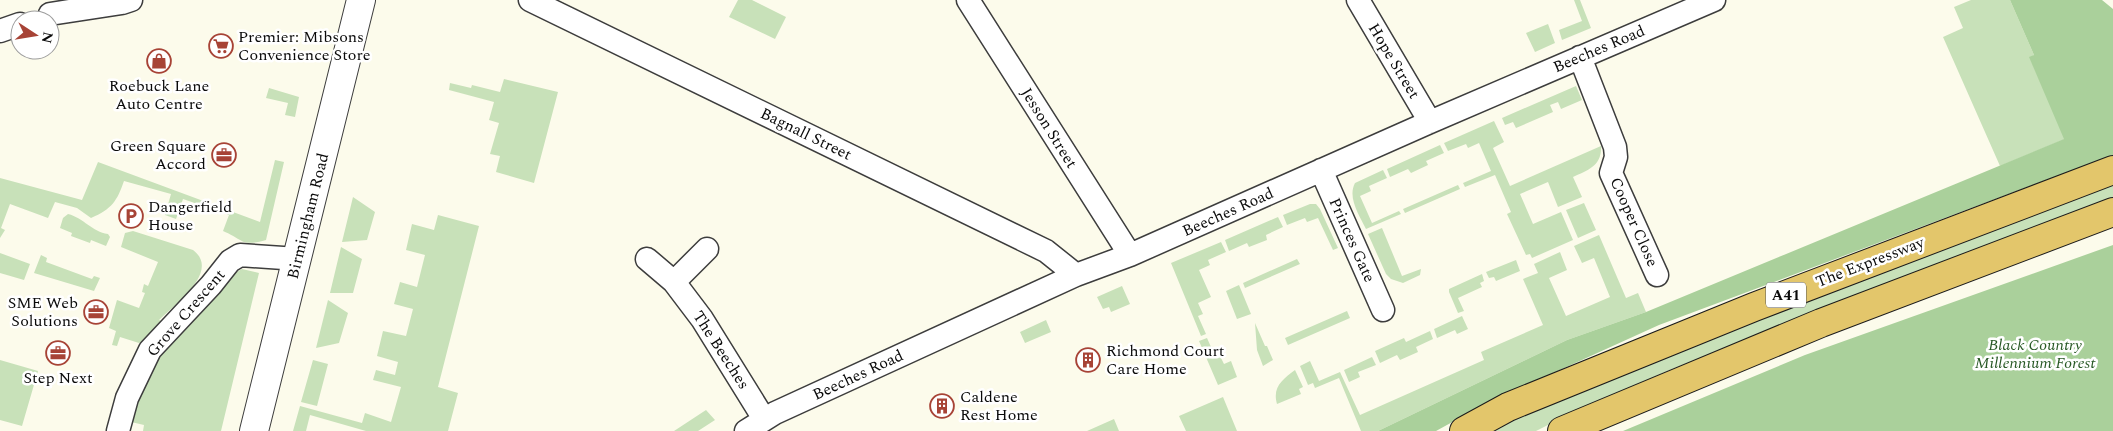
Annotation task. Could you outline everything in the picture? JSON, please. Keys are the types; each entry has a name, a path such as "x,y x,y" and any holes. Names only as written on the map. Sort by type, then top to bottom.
{"highway":[{"name":"The Expressway","path":"1464,431 1508,407 1754,307 2113,170"},
{"name":"A41","path":"1562,431 1821,323 2113,212"}],"street":[{"path":"56,10 77,0"},
{"name":"Birmingham Road","path":"254,431 361,0"},
{"name":"Bagnall Street","path":"530,0 1046,251 1076,275"},
{"name":"Jesson Street","path":"968,0 1130,256"},
{"name":"Hope Street","path":"1358,0 1430,122"},
{"name":"Beeches Road","path":"755,425 1076,275 1130,256 1580,56 1714,0"},
{"path":"60,13 125,1"},
{"name":"Cooper Close","path":"1580,56 1615,147 1616,156 1611,173 1657,276"},
{"name":"Princes Gate","path":"1320,170 1383,310"},
{"path":"674,282 707,249"},
{"name":"Grove Crescent","path":"118,431 127,398 150,350 230,262 240,255 298,259"},
{"name":"The Beeches","path":"647,259 674,282 702,319 755,425"}],"green space":[{"path":"738,0 752,0 786,17 775,39 729,17"},
{"path":"1574,0 1580,0 1591,28 1562,40 1559,30 1582,21"},
{"path":"1971,0 2010,0 2034,55 2030,58 2065,139 2000,166 1943,37 1963,28 1954,7"},
{"path":"2010,0 2102,0 2113,9 2113,155 1659,325 1487,403 1436,431 1378,431 1567,340 1646,312 2064,139 2029,57 2034,55"},
{"path":"1548,24 1555,43 1535,52 1526,33"},
{"path":"504,79 558,92 534,183 496,172 500,156 490,154 499,123 489,120 494,102 449,90 450,83 471,88 472,85 500,92"},
{"path":"1576,86 1582,100 1561,109 1558,102 1550,105 1553,112 1516,128 1513,122 1505,125 1502,118"},
{"path":"269,88 299,97 295,117 285,115 288,103 266,98"},
{"path":"1494,121 1504,142 1493,148 1510,186 1601,146 1601,153 1597,163 1573,177 1582,197 1558,207 1548,182 1520,194 1533,224 1561,212 1573,240 1532,258 1530,254 1526,255 1507,214 1511,212 1495,175 1465,187 1463,183 1491,171 1479,143 1468,148 1466,144 1448,151 1444,143"},
{"path":"1440,145 1444,153 1426,161 1428,165 1411,173 1408,169 1390,177 1387,169"},
{"path":"275,160 284,162 266,240 252,243 243,242 223,231 229,215 183,199 176,219 165,215 171,194 124,181 113,204 91,218 77,208 55,202 48,218 10,204 1,228 5,230 0,238 0,178 82,200 98,162 260,222"},
{"path":"1383,170 1387,178 1369,186 1371,191 1360,196 1372,223 1399,211 1401,214 1366,229 1353,201 1353,189 1355,183"},
{"path":"1458,185 1460,189 1405,213 1403,209"},
{"path":"2113,185 2113,201 1910,276 1672,369 1576,411 1536,431 1490,431 1564,394 1912,259"},
{"path":"353,197 375,212 367,240 342,242"},
{"path":"1584,203 1596,230 1578,238 1566,210"},
{"path":"1310,204 1316,204 1320,209 1338,248 1333,250 1318,218 1307,222 1305,218 1287,225 1283,215"},
{"path":"68,214 97,231 108,234 110,237 106,246 91,240 90,243 71,236 72,233 60,228 63,218"},
{"path":"438,215 479,226 438,387 458,393 448,431 366,431 310,415 306,431 293,431 300,406 362,423 365,413 391,422 401,387 373,380 376,370 395,375 398,362 377,356 383,331 406,336 413,309 394,304 400,282 417,287 425,255 406,250 412,224 434,230"},
{"path":"1278,217 1283,227 1266,235 1267,240 1249,247 1247,243 1229,251 1225,240"},
{"path":"1382,228 1402,276 1421,269 1420,275 1403,283 1391,279 1386,274 1368,234"},
{"path":"133,231 193,250 200,258 202,268 193,287 159,320 165,322 145,341 139,343 120,337 117,346 112,345 116,331 109,328 117,300 139,308 145,293 142,292 144,284 148,286 158,262 121,247 125,233"},
{"path":"1599,235 1626,298 1638,293 1646,312 1567,340 1378,431 1361,431 1339,378 1315,388 1313,383 1308,385 1300,366 1310,361 1319,381 1340,372 1360,415 1484,360 1481,352 1543,325 1523,279 1538,273 1534,264 1560,252 1567,270 1549,278 1566,316 1610,297 1594,258 1582,263 1574,246"},
{"path":"1221,242 1226,252 1208,260 1210,265 1199,270 1211,297 1198,303 1203,314 1198,316 1206,334 1201,336 1171,263"},
{"name":"Black Country Millennium Forest","path":"2113,245 2113,431 1623,431 1805,355"},
{"path":"341,247 362,259 353,293 330,293"},
{"path":"0,253 30,264 24,280 0,273"},
{"path":"41,255 47,258 46,262 92,279 94,276 100,278 94,291 34,273"},
{"path":"1297,259 1300,264 1245,288 1243,283"},
{"path":"1516,260 1520,271 1496,281 1494,277 1489,278 1486,272"},
{"path":"242,269 259,273 221,431 143,431 144,425 127,421 144,374 233,274"},
{"path":"1482,274 1484,281 1480,283 1482,287 1458,298 1464,311 1458,313 1449,289"},
{"path":"1239,285 1251,314 1237,319 1226,291"},
{"path":"1122,286 1130,304 1111,312 1109,307 1103,309 1097,297"},
{"path":"328,300 348,313 339,343 316,348"},
{"path":"1347,311 1350,318 1288,345 1285,338"},
{"path":"1462,316 1468,329 1457,334 1455,330 1437,338 1434,329"},
{"path":"1046,320 1051,332 1025,343 1020,332"},
{"path":"1255,323 1273,360 1263,366 1257,350"},
{"path":"1430,331 1433,339 1416,347 1418,352 1400,360 1397,355 1380,363 1375,351 1404,338 1406,342"},
{"path":"1207,338 1215,356 1219,354 1224,364 1231,361 1237,377 1218,385 1199,341"},
{"path":"1372,357 1376,365 1358,372 1360,377 1349,382 1344,370"},
{"path":"0,360 38,371 22,426 0,420"},
{"path":"313,360 328,364 317,406 301,402"},
{"path":"1295,370 1303,387 1299,389 1301,394 1277,404 1277,388"},
{"path":"1223,397 1237,431 1186,431 1179,416"},
{"path":"706,410 715,420 698,431 674,431"},
{"path":"1114,419 1119,431 1087,431"}],"place":[{"name":"Premier: Mibsons Convenience Store","path":"221,46"},
{"name":"Roebuck Lane Auto Centre","path":"159,61"},
{"name":"Green Square Accord","path":"224,155"},
{"name":"Dangerfield House","path":"131,216"},
{"name":"SME Web Solutions","path":"96,312"},
{"name":"Step Next","path":"58,353"},
{"name":"Richmond Court Care Home","path":"1088,360"},
{"name":"Caldene Rest Home","path":"942,406"}]}
